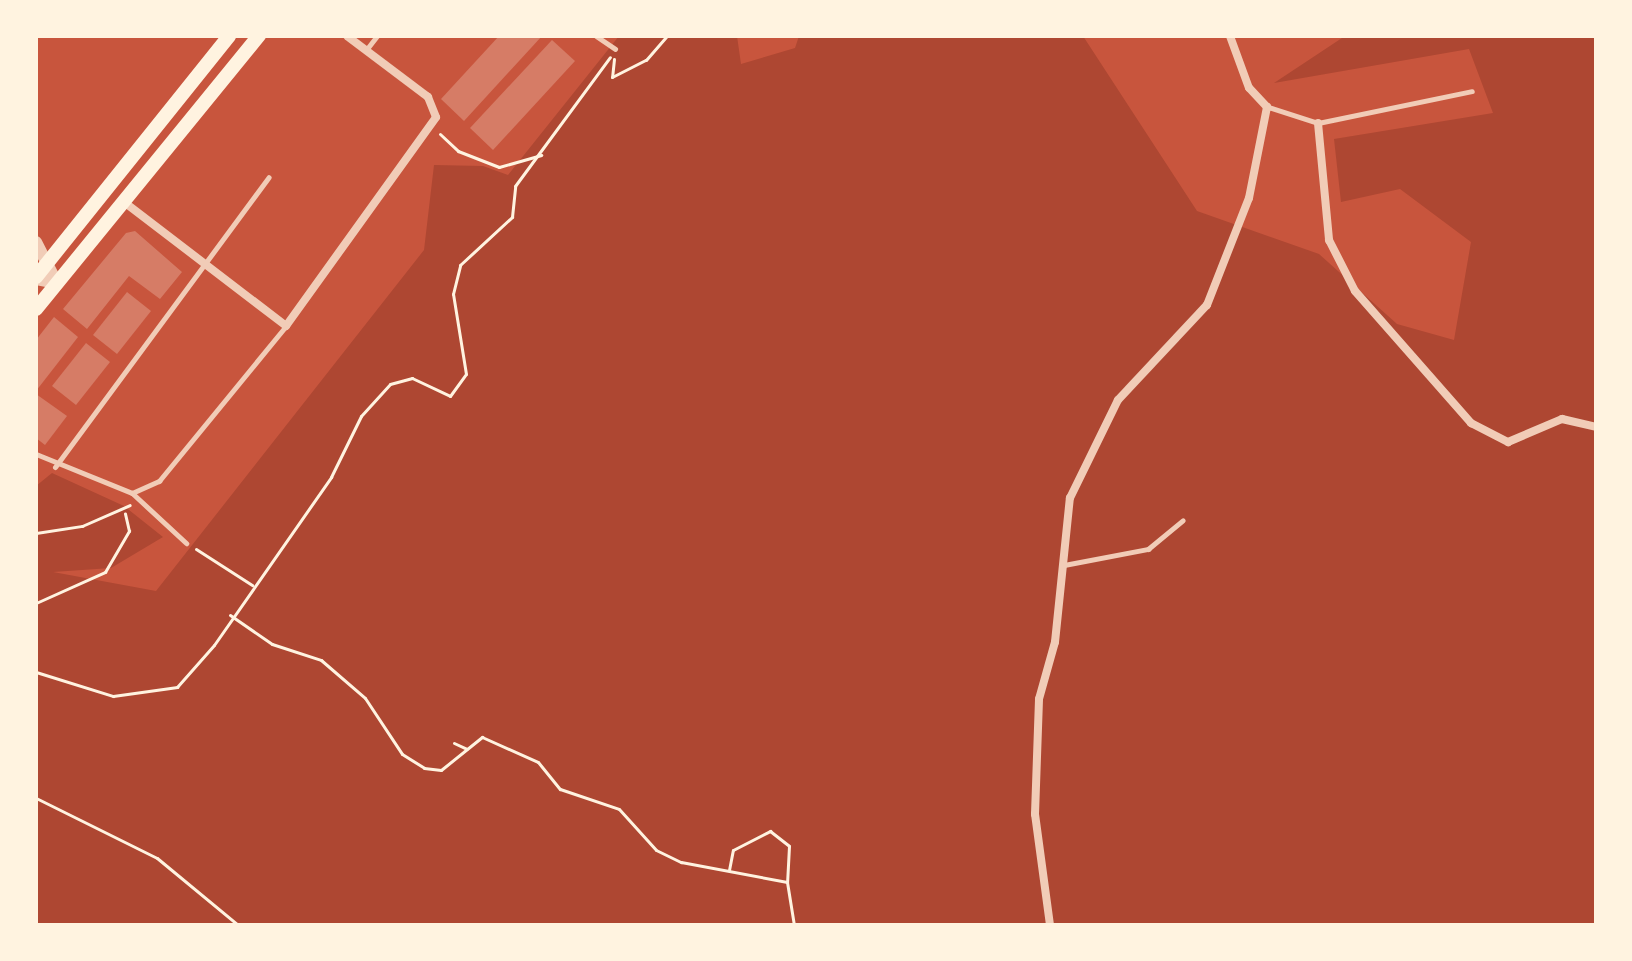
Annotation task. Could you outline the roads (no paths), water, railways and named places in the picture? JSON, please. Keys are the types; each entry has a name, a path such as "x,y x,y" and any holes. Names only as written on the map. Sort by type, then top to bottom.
{"main road":[{"path":"36,278 229,36"},
{"path":"36,309 259,36"}],"street":[{"path":"124,202 286,326 436,117 428,97 347,36"},
{"path":"1050,925 1036,786 1039,699 1055,642 1070,498 1094,436 1118,400 1207,305 1249,198 1267,107 1249,88 1230,36"},
{"path":"1318,123 1329,240 1355,291 1471,423 1508,442 1562,419 1596,427"},
{"path":"36,242 51,259 57,283 36,278"}],"lane":[{"path":"366,50 377,36"},
{"path":"596,36 615,49"},
{"path":"1267,107 1318,123 1472,91"},
{"path":"55,467 269,177"},
{"path":"132,493 159,481 286,326"},
{"path":"36,454 55,467 132,493 186,543"},
{"path":"1063,565 1148,549 1183,520"}]}
